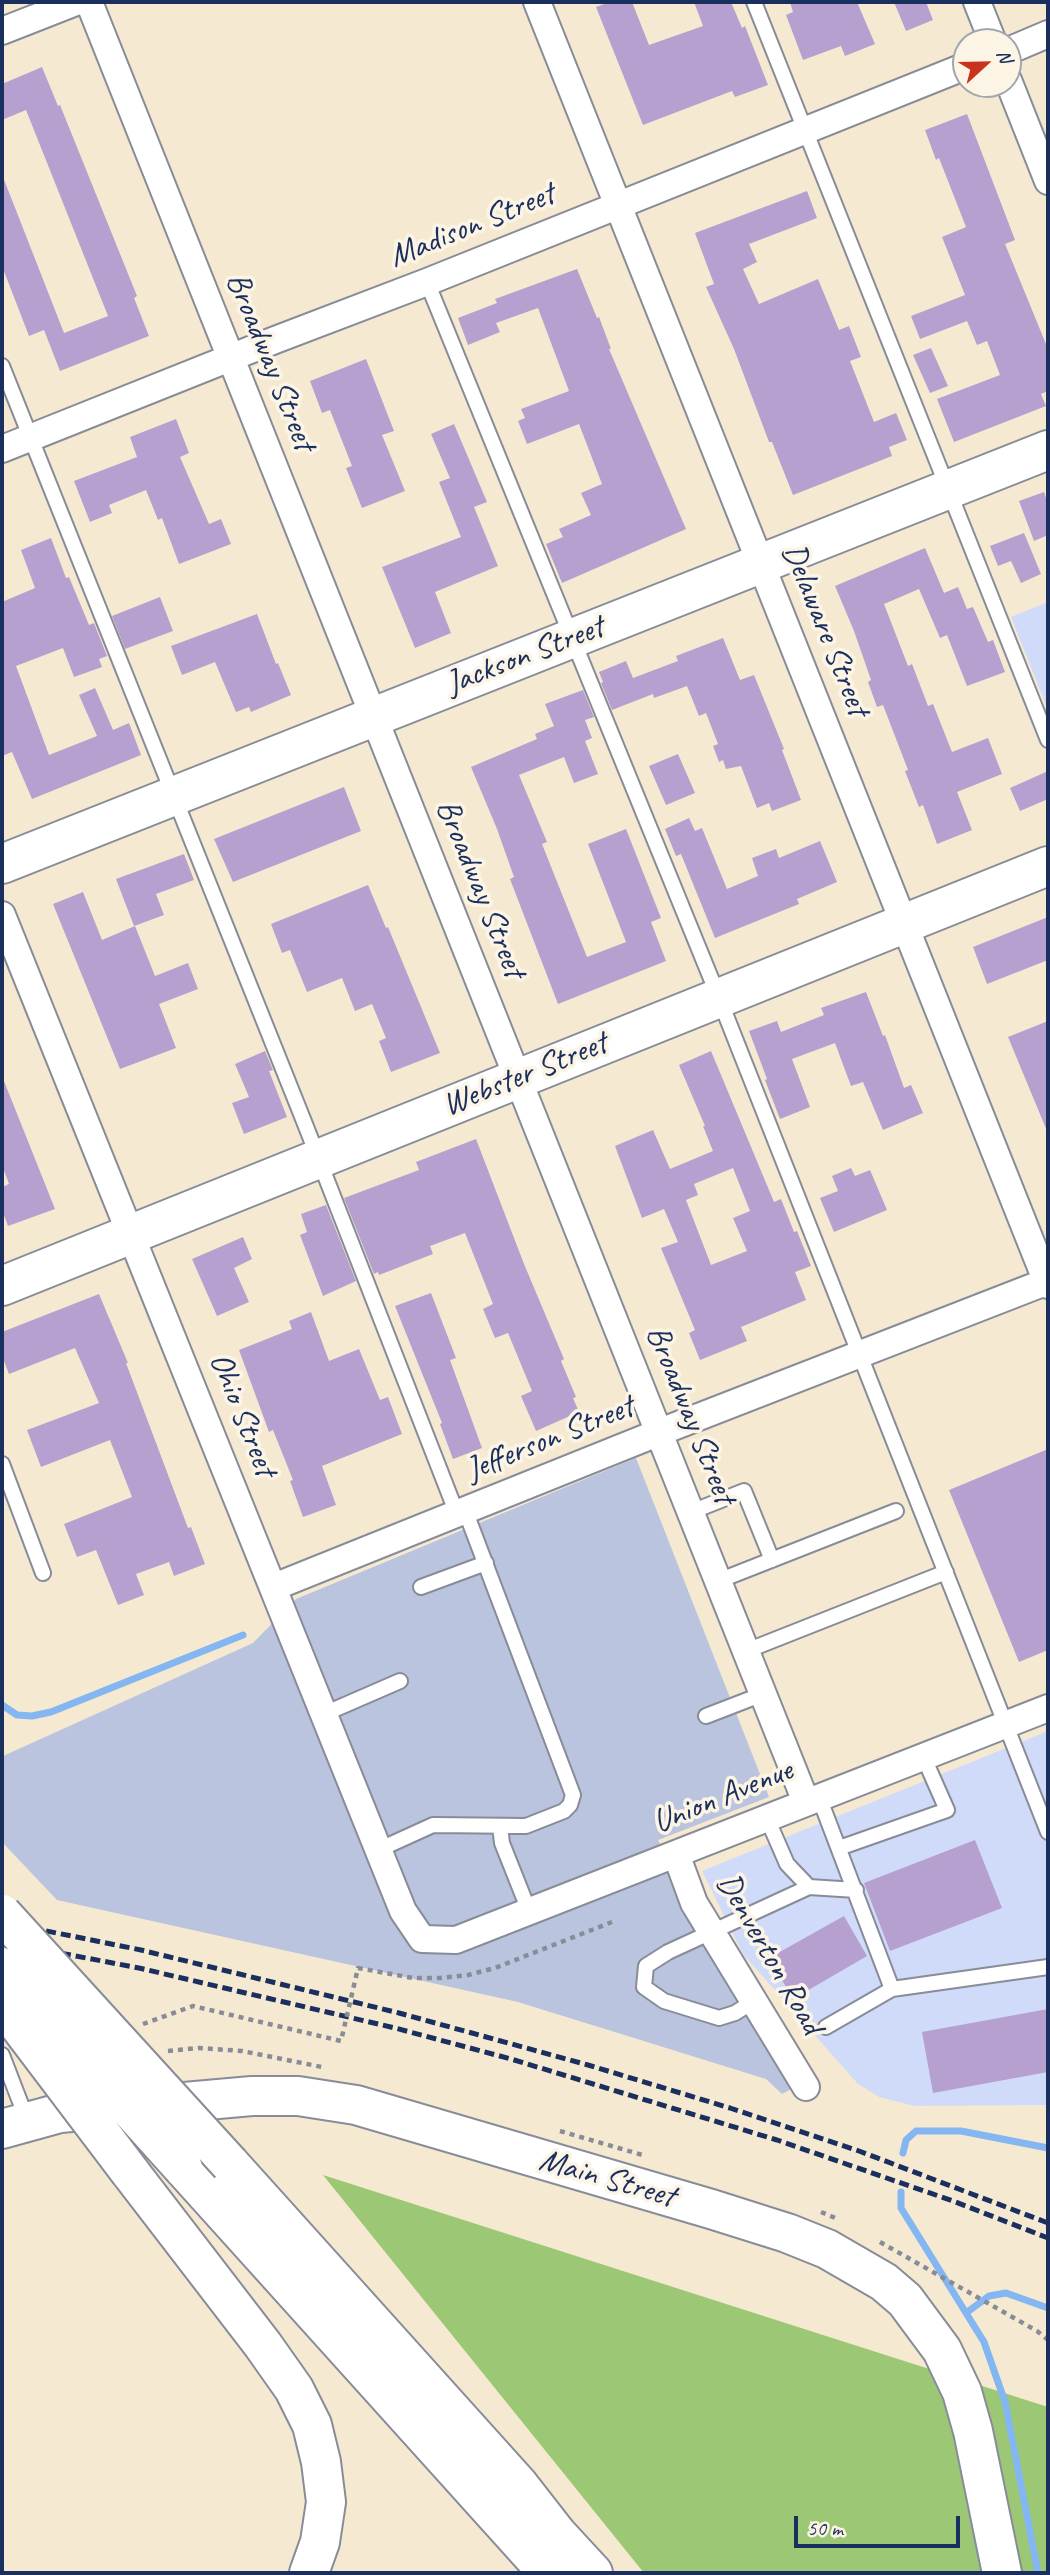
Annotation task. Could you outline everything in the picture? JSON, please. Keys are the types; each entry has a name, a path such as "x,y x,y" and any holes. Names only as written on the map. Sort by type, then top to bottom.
{"main road":[{"name":"Jackson Street","path":"2,864 1048,450"},
{"name":"Webster Street","path":"2,1286 1048,866"},
{"path":"2,1914 518,2484 557,2534 593,2573"},
{"path":"2,1966 548,2573"},
{"path":"2,2003 294,2389 312,2426 321,2462 326,2502 320,2542 309,2573"},
{"name":"Main Street","path":"14,2124 60,2113 252,2096 298,2096 356,2105 711,2209 827,2249 884,2282 905,2300 942,2350 961,2392 973,2431 1002,2573"},
{"path":"518,2484 569,2521 621,2573"}],"street":[{"path":"2,31 76,2"},
{"name":"Broadway Street","path":"89,2 763,1694 813,1799"},
{"name":"Delaware Street","path":"537,2 1048,1282"},
{"path":"977,2 987,28"},
{"path":"1022,45 1048,34"},
{"name":"Madison Street","path":"2,449 952,72"},
{"path":"1015,98 1048,181"},
{"name":"Ohio Street","path":"2,915 403,1911 422,1939"},
{"name":"Jefferson Street","path":"274,1587 660,1432 1048,1282"},
{"name":"Union Avenue","path":"422,1939 456,1940 1048,1708"},
{"name":"Denverton Road","path":"676,1854 694,1903 806,2087"}],"lane":[{"path":"754,2 1048,740"},
{"path":"427,282 719,998 1048,1832"},
{"path":"2,366 461,1512 486,1563 573,1795 570,1805 551,1818 526,1826 433,1825 378,1850"},
{"path":"2,1464 43,1573"},
{"path":"691,1512 744,1491 772,1560"},
{"path":"718,1581 896,1511"},
{"path":"421,1587 486,1563"},
{"path":"746,1651 946,1572"},
{"path":"324,1714 400,1681"},
{"path":"706,1716 763,1694"},
{"path":"839,1848 947,1810 924,1758"},
{"path":"813,1799 839,1848 892,1989"},
{"path":"767,1818 787,1864 809,1887"},
{"path":"500,1826 502,1843 529,1911"},
{"path":"754,2001 735,2013 719,2018 664,2001 644,1987 646,1966 668,1952 809,1887 856,1890"},
{"path":"827,2027 892,1989 1048,1967"},
{"path":"2,2055 14,2124"}],"path":[{"path":"135,2027 193,2006 341,2041 358,1968 413,1978 468,1975 495,1968 612,1922"},
{"path":"914,2260 1048,2340"}],"shaded area":[{"path":"1048,602 1048,710 1011,617"},
{"path":"636,1458 769,1797 658,1840 691,1910 806,2081 782,2094 766,2079 518,2002 57,1900 2,1842 3,1756 253,1643 296,1599"},
{"path":"1048,1731 1048,2105 915,2106 879,2097 858,2084 743,1954 702,1871"}],"green space":[{"path":"323,2175 1048,2407 1048,2573 644,2573"}],"building":[{"path":"610,2 632,2 649,45 703,26 694,2 731,2 742,28 745,26 768,85 735,97 732,91 643,125 596,7"},
{"path":"790,2 857,2 875,44 845,56 841,46 803,60 786,15 793,12"},
{"path":"894,2 926,2 933,20 906,31"},
{"path":"42,67 137,296 134,298 149,336 60,371 44,330 29,336 2,266 3,177 64,333 108,316 26,110 2,120 2,84"},
{"path":"967,114 1015,240 1005,244 1048,349 1048,391 1041,394 1046,406 954,442 937,399 1000,375 987,341 977,345 967,321 920,339 911,316 965,295 942,237 966,227 925,130"},
{"path":"807,191 817,218 749,244 757,262 743,269 759,304 818,279 839,330 849,326 861,357 850,361 874,422 896,413 907,440 889,447 892,456 793,495 706,287 714,284 695,233"},
{"path":"577,269 686,529 562,583 546,544 563,537 559,529 591,515 581,493 602,484 579,424 527,444 518,421 525,418 521,409 569,391 538,308 496,323 500,332 468,345 458,318 497,303 495,299"},
{"path":"931,348 948,386 930,393 913,355"},
{"path":"366,359 394,431 382,435 405,491 362,508 346,468 352,466 330,410 322,413 310,381"},
{"path":"176,419 189,453 180,457 209,524 221,519 231,544 179,564 162,518 158,520 146,490 109,505 112,513 90,522 74,481 137,457 130,437"},
{"path":"454,424 487,502 474,507 498,566 435,592 451,633 415,648 382,567 461,537 439,482 450,478 431,434"},
{"path":"1044,492 1048,504 1048,535 1034,541 1019,501"},
{"path":"1024,533 1041,574 1021,583 1011,561 998,566 990,546"},
{"path":"51,538 66,578 69,577 89,625 94,623 107,656 99,659 102,667 74,677 63,648 16,666 49,755 97,736 79,695 95,688 113,730 129,723 141,755 32,799 12,752 2,756 2,602 35,588 21,550"},
{"path":"925,548 944,593 958,587 967,609 973,607 988,642 993,640 1005,672 967,686 947,635 940,638 919,589 884,604 908,666 912,664 928,706 933,704 952,752 988,738 1002,774 957,792 972,830 937,844 923,805 919,807 905,771 908,770 883,705 877,707 854,631 835,586"},
{"path":"160,597 173,631 125,649 112,616"},
{"path":"257,614 291,695 251,712 249,707 236,712 215,662 182,675 171,646"},
{"path":"723,638 740,680 754,675 801,800 772,811 769,803 757,808 741,766 726,769 723,760 719,762 713,746 718,744 706,713 699,716 687,686 654,698 653,694 612,710 601,683 603,682 599,672 626,661 633,678 678,661 676,656"},
{"path":"583,690 594,717 585,720 592,738 585,741 598,774 574,783 564,757 519,775 547,842 542,844 587,957 626,942 588,844 626,829 661,918 651,922 666,961 558,1004 510,879 514,877 497,829 471,767 537,739 535,734 554,726 545,704"},
{"path":"678,754 695,793 666,805 649,766"},
{"path":"1048,771 1048,799 1020,811 1010,788"},
{"path":"344,787 361,831 233,882 214,839"},
{"path":"689,818 695,831 702,828 727,889 758,876 752,858 776,849 779,858 820,841 837,882 797,899 799,904 715,938 681,854 676,856 665,829"},
{"path":"184,854 194,880 156,894 164,915 134,926 116,879"},
{"path":"368,885 440,1053 391,1072 379,1041 386,1038 372,1004 355,1011 342,978 307,992 290,950 282,953 271,924"},
{"path":"83,892 102,940 135,926 155,976 188,963 198,989 159,1004 176,1048 120,1069 53,904"},
{"path":"1048,917 1048,960 987,984 973,947"},
{"path":"866,992 904,1088 911,1085 923,1113 883,1130 863,1082 851,1086 835,1043 792,1059 810,1107 780,1119 749,1031 777,1021 781,1032 824,1015 821,1008"},
{"path":"1048,1021 1048,1131 1047,1131 1008,1037"},
{"path":"265,1051 273,1070 269,1071 287,1117 244,1134 232,1103 249,1097 235,1064"},
{"path":"711,1051 774,1202 781,1199 811,1266 795,1272 806,1300 741,1327 747,1341 700,1360 689,1333 695,1330 661,1248 678,1242 664,1209 642,1218 615,1146 653,1130 670,1169 713,1151 679,1065","holes":["733,1168 750,1211 733,1218 747,1251 711,1265 686,1200 698,1195 694,1184"]},
{"path":"2,1076 55,1209 8,1226 2,1210 2,1187 9,1184 2,1165"},
{"path":"476,1139 564,1359 561,1361 576,1397 573,1398 579,1412 536,1431 521,1396 532,1391 508,1333 495,1338 483,1309 493,1304 465,1233 430,1246 433,1254 379,1275 378,1272 374,1274 344,1198 419,1170 416,1162"},
{"path":"851,1168 855,1176 870,1170 887,1210 834,1232 820,1198 838,1191 832,1176"},
{"path":"326,1205 356,1281 323,1296 300,1235 307,1232 301,1214"},
{"path":"243,1237 252,1259 234,1268 249,1302 217,1316 192,1259"},
{"path":"431,1293 456,1358 450,1360 482,1448 453,1459 440,1424 442,1423 395,1306"},
{"path":"99,1294 128,1363 188,1528 191,1527 205,1564 174,1576 169,1562 136,1574 144,1595 118,1605 96,1550 77,1557 64,1524 132,1497 110,1440 41,1467 27,1430 99,1403 75,1348 9,1374 2,1356 2,1332"},
{"path":"311,1312 329,1361 359,1349 380,1400 388,1397 402,1434 322,1466 336,1505 303,1517 290,1481 293,1480 273,1430 269,1432 239,1350 292,1329 289,1321"},
{"path":"1048,1449 1048,1650 1019,1662 949,1490"},
{"path":"975,1840 1002,1908 890,1951 864,1883"},
{"path":"844,1916 867,1956 793,1999 769,1958"},
{"path":"1048,2009 1048,2072 933,2093 922,2032"}],"waterway":[{"path":"2,1705 17,1715 32,1716 51,1712 243,1635"},
{"path":"903,2153 906,2140 916,2131 961,2131 1048,2148"},
{"path":"901,2192 901,2208 984,2342 1005,2402 1038,2573"},
{"path":"966,2313 989,2296 1006,2293 1048,2308"}],"railway":[{"path":"2,1922 141,1950 399,2013 588,2065 859,2151 1048,2223"},
{"path":"2,1942 139,1968 395,2028 511,2059 777,2140 953,2201 1048,2238"}]}
